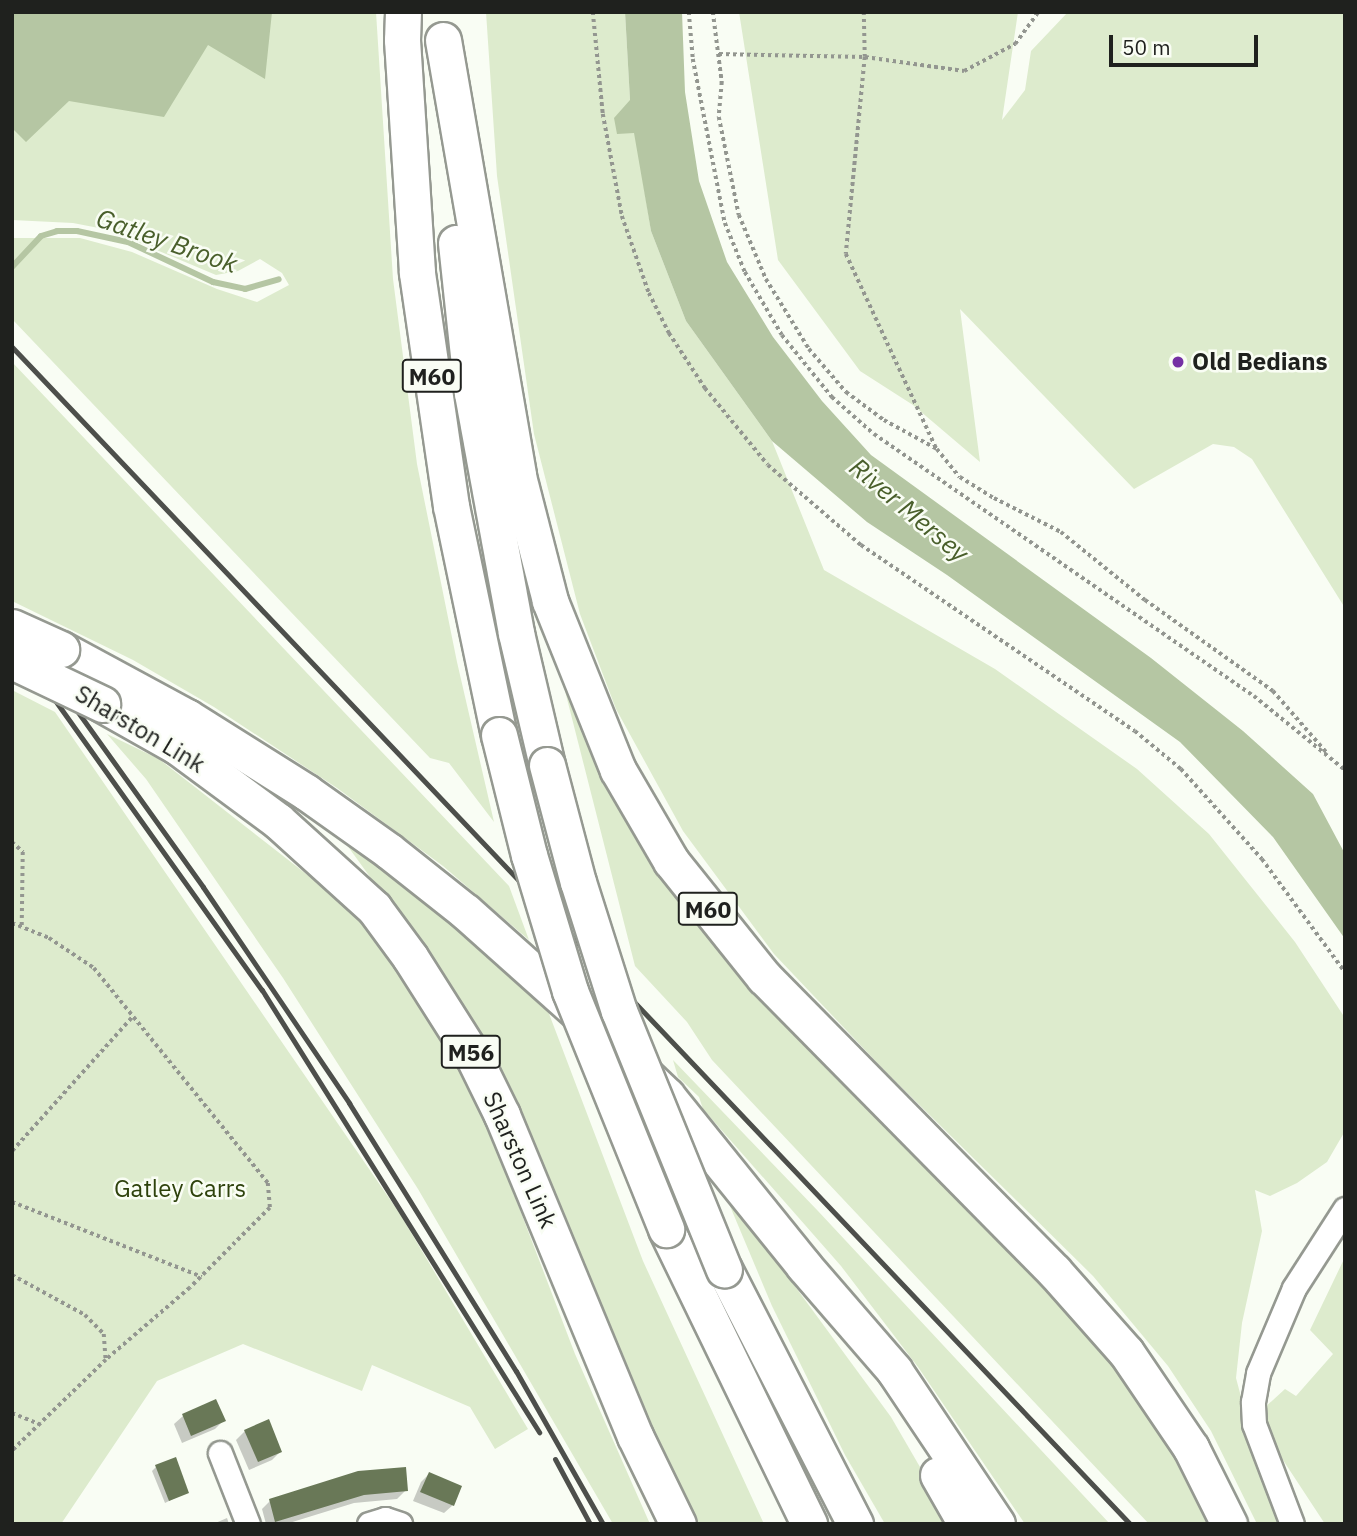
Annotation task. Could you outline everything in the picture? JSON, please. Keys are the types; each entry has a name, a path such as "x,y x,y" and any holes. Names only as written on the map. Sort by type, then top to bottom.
{"highway":[{"name":"M60","path":"403,12 402,40 417,273 451,506 499,735 529,855 570,990 666,1229 809,1524"},
{"name":"M60","path":"443,26 458,275 472,393 516,633 578,882 619,1010 724,1269 855,1524"},
{"name":"M60","path":"443,26 518,476 554,611 618,770 671,860 764,977 1054,1271 1126,1352 1191,1448 1229,1524"},
{"name":"Sharston Link","path":"12,627 61,649 168,706 259,761 389,851 467,912 667,1096 804,1266"},
{"name":"Sharston Link","path":"12,661 102,704 178,747 278,821 374,908 410,957 474,1058 502,1115 635,1436 678,1524"},
{"name":"M60","path":"666,1229 699,1341 782,1524"},
{"path":"804,1266 918,1441 966,1524"},
{"path":"804,1266 894,1370 997,1524"}],"street":[{"path":"1292,1524 1254,1424 1253,1402 1258,1373 1294,1289 1345,1209"},
{"path":"220,1453 248,1524"},
{"path":"369,1524 384,1519 400,1524"}],"path":[{"path":"593,12 603,114 622,216 649,293 669,333 705,388 768,465 832,522 915,582 1135,731 1181,769 1262,859 1345,972"},
{"path":"689,12 693,59 725,223 745,272 782,335 832,397 874,434 1254,696 1345,770"},
{"path":"713,12 722,82 719,117 739,215 766,279 809,349 846,392 884,420 937,449"},
{"path":"864,12 865,57 846,254 937,449 960,477 1061,532 1145,600 1273,691 1335,762"},
{"path":"719,54 865,57 964,71 1015,44 1038,12"},
{"path":"12,842 23,852 22,927"},
{"path":"12,923 49,938 94,968 268,1183 270,1208 202,1277 106,1360 12,1451"},
{"path":"12,1151 133,1016"},
{"path":"12,1202 202,1277"},
{"path":"12,1275 85,1315 104,1334 106,1360"},
{"path":"12,1413 41,1425"}],"green space":[{"path":"12,12 376,12 393,279 417,464 457,662 494,822 449,763 430,758 12,319 12,238 80,238 132,252 217,289 257,302 289,285 282,273 260,259 238,271 216,275 109,230 73,223 12,220"},
{"path":"486,12 625,12 630,100 651,231 686,321 772,441 824,570 995,669 1137,769 1209,834 1295,942 1345,1018 1345,1131 1327,1162 1297,1183 1270,1196 1255,1190 1262,1231 1242,1323 1236,1378 1248,1423 1284,1524 1257,1524 1211,1431 1168,1366 1093,1276 885,1071 774,954 683,831 616,709 580,614 534,434 497,176"},
{"name":"Old Bedians","path":"739,12 1018,12 1002,120 1025,90 1031,51 1068,12 1345,12 1345,608 1252,459 1234,447 1213,444 1134,489 960,309 980,462 913,405 860,371 778,260"},
{"path":"12,362 509,886 529,940 443,866 337,788 214,707 133,660 12,601"},
{"path":"549,628 618,793 1122,1365 1217,1524 1149,1524 712,1060 687,1022 635,966"},
{"name":"Gatley Carrs","path":"12,690 55,712 400,1214 528,1429 495,1449 470,1407 372,1365 362,1391 243,1344 157,1381 61,1524 12,1524"},
{"path":"107,734 159,759 355,912 437,1018 486,1121 575,1354 650,1524 613,1524 418,1189 283,978 146,779"},
{"path":"336,830 477,942 548,1011 643,1261 764,1524 694,1524 423,950"},
{"path":"673,1060 1110,1524 1025,1524 918,1367 841,1266 703,1109 699,1097 678,1077"},
{"path":"722,1187 891,1417 953,1524 885,1524 845,1455 772,1306"},
{"path":"1345,1257 1345,1524 1325,1524 1281,1457 1262,1410 1285,1389 1296,1396 1333,1354 1310,1330"}],"water":[{"path":"12,12 272,12 265,79 208,45 164,117 69,101 26,142 12,128"},
{"name":"River Mersey","path":"625,12 682,12 685,92 699,181 727,262 773,337 822,401 871,455 1151,658 1243,731 1313,794 1345,854 1345,939 1273,837 1180,742 947,575 867,522 772,441 686,321 651,231 634,133 617,134 614,118 630,100"}],"building":[{"path":"216,1399 226,1421 191,1436 182,1414"},
{"path":"269,1419 282,1452 258,1462 244,1430"},
{"path":"176,1457 189,1493 169,1501 155,1465"},
{"path":"406,1467 408,1491 364,1495 275,1522 269,1499 358,1471"},
{"path":"429,1472 462,1486 454,1506 420,1492"}],"waterway":[{"name":"Gatley Brook","path":"12,267 41,236 57,231 77,231 128,242 213,282 245,289 279,279"}],"railway":[{"path":"12,347 1130,1524"},
{"path":"12,620 203,887 349,1103 516,1371 603,1524"},
{"path":"12,640 262,990 539,1432"},
{"path":"555,1459 590,1524"}],"place":[{"name":"Old Bedians","path":"1178,362"}]}
